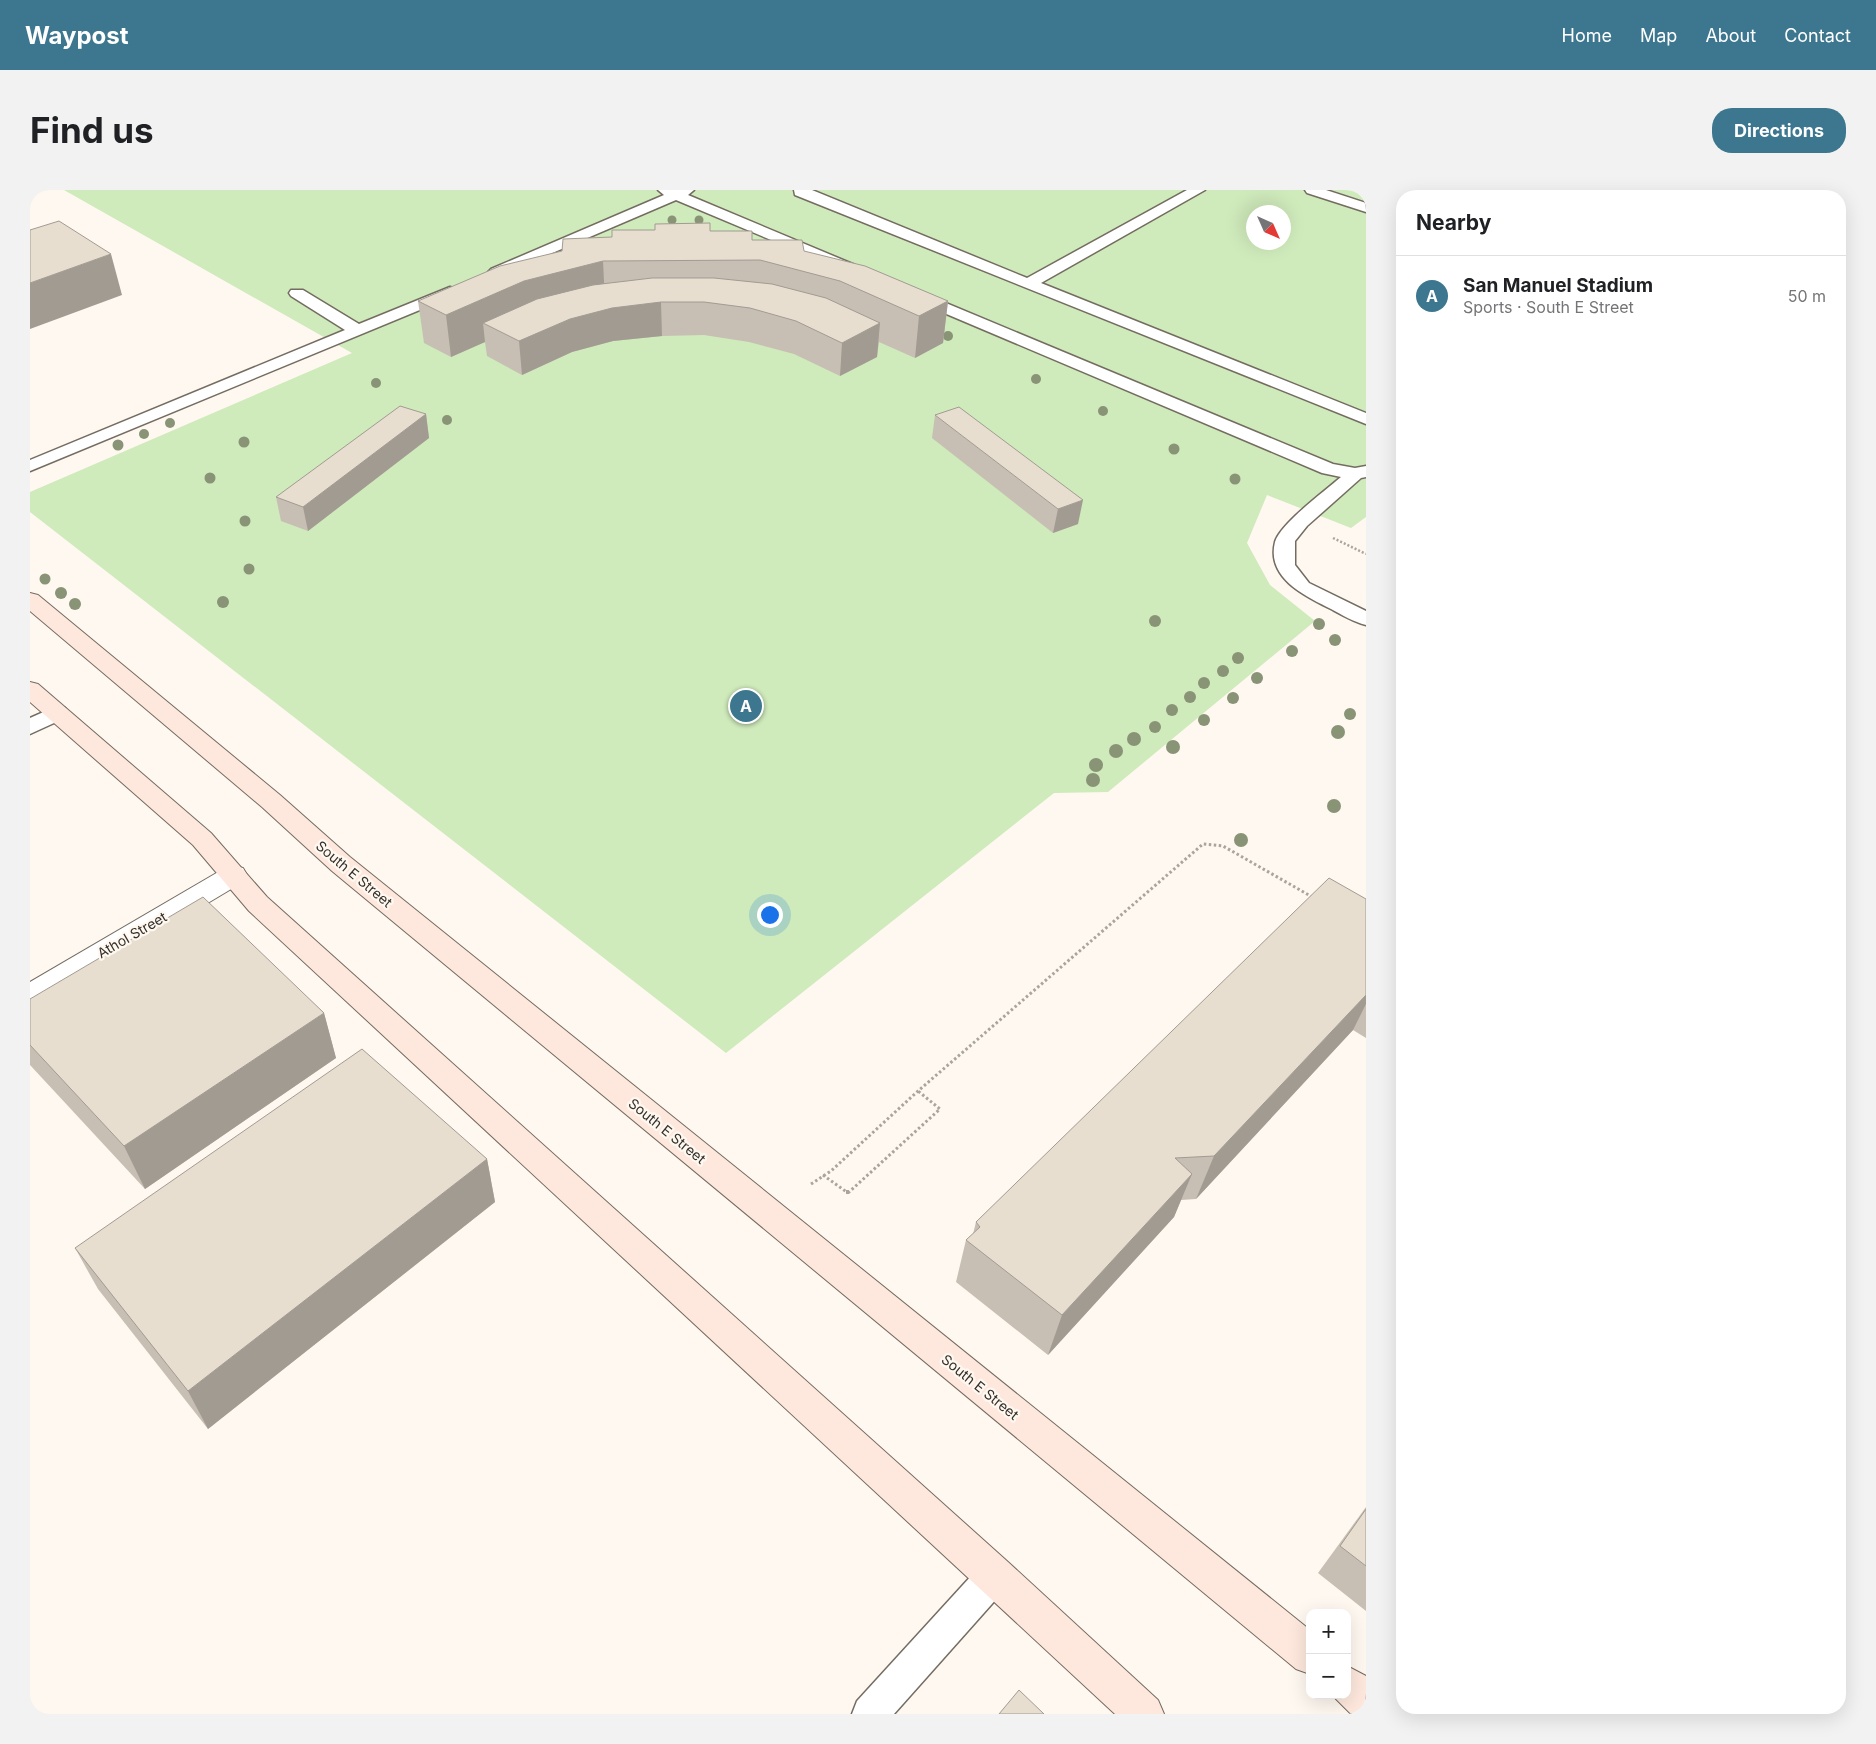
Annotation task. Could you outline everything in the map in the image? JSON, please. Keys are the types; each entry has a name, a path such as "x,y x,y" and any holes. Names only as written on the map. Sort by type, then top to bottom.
{"main road":[{"name":"South E Street","path":"30,600 271,801 341,864 1309,1654"},
{"path":"30,689 202,838 258,904 995,1575 1144,1714"},
{"path":"1351,1689 1366,1701"}],"street":[{"name":"Athol Street","path":"30,995 234,875"}],"lane":[{"path":"1030,283 1198,190"},
{"path":"1312,190 1366,208"},
{"path":"800,191 1366,419"},
{"path":"486,277 676,192 869,276"},
{"path":"30,466 359,331 468,284"},
{"path":"906,292 1328,469 1360,472"},
{"path":"297,293 359,331"},
{"path":"1360,472 1300,522 1286,541 1285,565 1302,587 1366,619"},
{"path":"30,727 57,713"},
{"path":"870,1714 995,1575"}],"path":[{"path":"1329,536 1366,554"},
{"path":"811,1184 823,1176 918,1091 1203,844 1223,846 1316,898"},
{"path":"823,1176 848,1194 940,1110 918,1091"}],"green space":[{"path":"64,190 1366,190 1366,517 1351,528 1267,495 1247,543 1270,585 1315,621 1108,792 1054,793 726,1053 30,512 30,492 352,353"}],"building":[{"path":"59,221 111,254 30,283 30,230"},
{"path":"710,223 710,231 752,231 752,240 802,240 804,251 865,266 948,301 919,316 840,281 760,260 603,261 524,281 446,315 418,301 500,266 562,251 563,239 612,237 612,230 655,230 655,224"},
{"path":"652,278 714,278 772,284 826,298 880,323 842,343 796,321 750,308 704,302 661,302 612,308 570,319 519,341 483,323 537,299 593,285"},
{"path":"400,406 426,414 303,507 276,497"},
{"path":"959,407 1083,500 1058,509 935,415"},
{"path":"1329,878 1366,899 1366,995 1214,1156 1175,1158 1192,1174 1062,1315 966,1240 980,1227 976,1222"},
{"path":"203,897 324,1013 124,1146 30,1045 30,999"},
{"path":"362,1049 487,1159 188,1391 75,1248"},
{"path":"1366,1509 1366,1566 1340,1546"},
{"path":"1019,1690 1044,1714 999,1714"}],"place":[{"name":"San Manuel Stadium","path":"746,706"}]}
